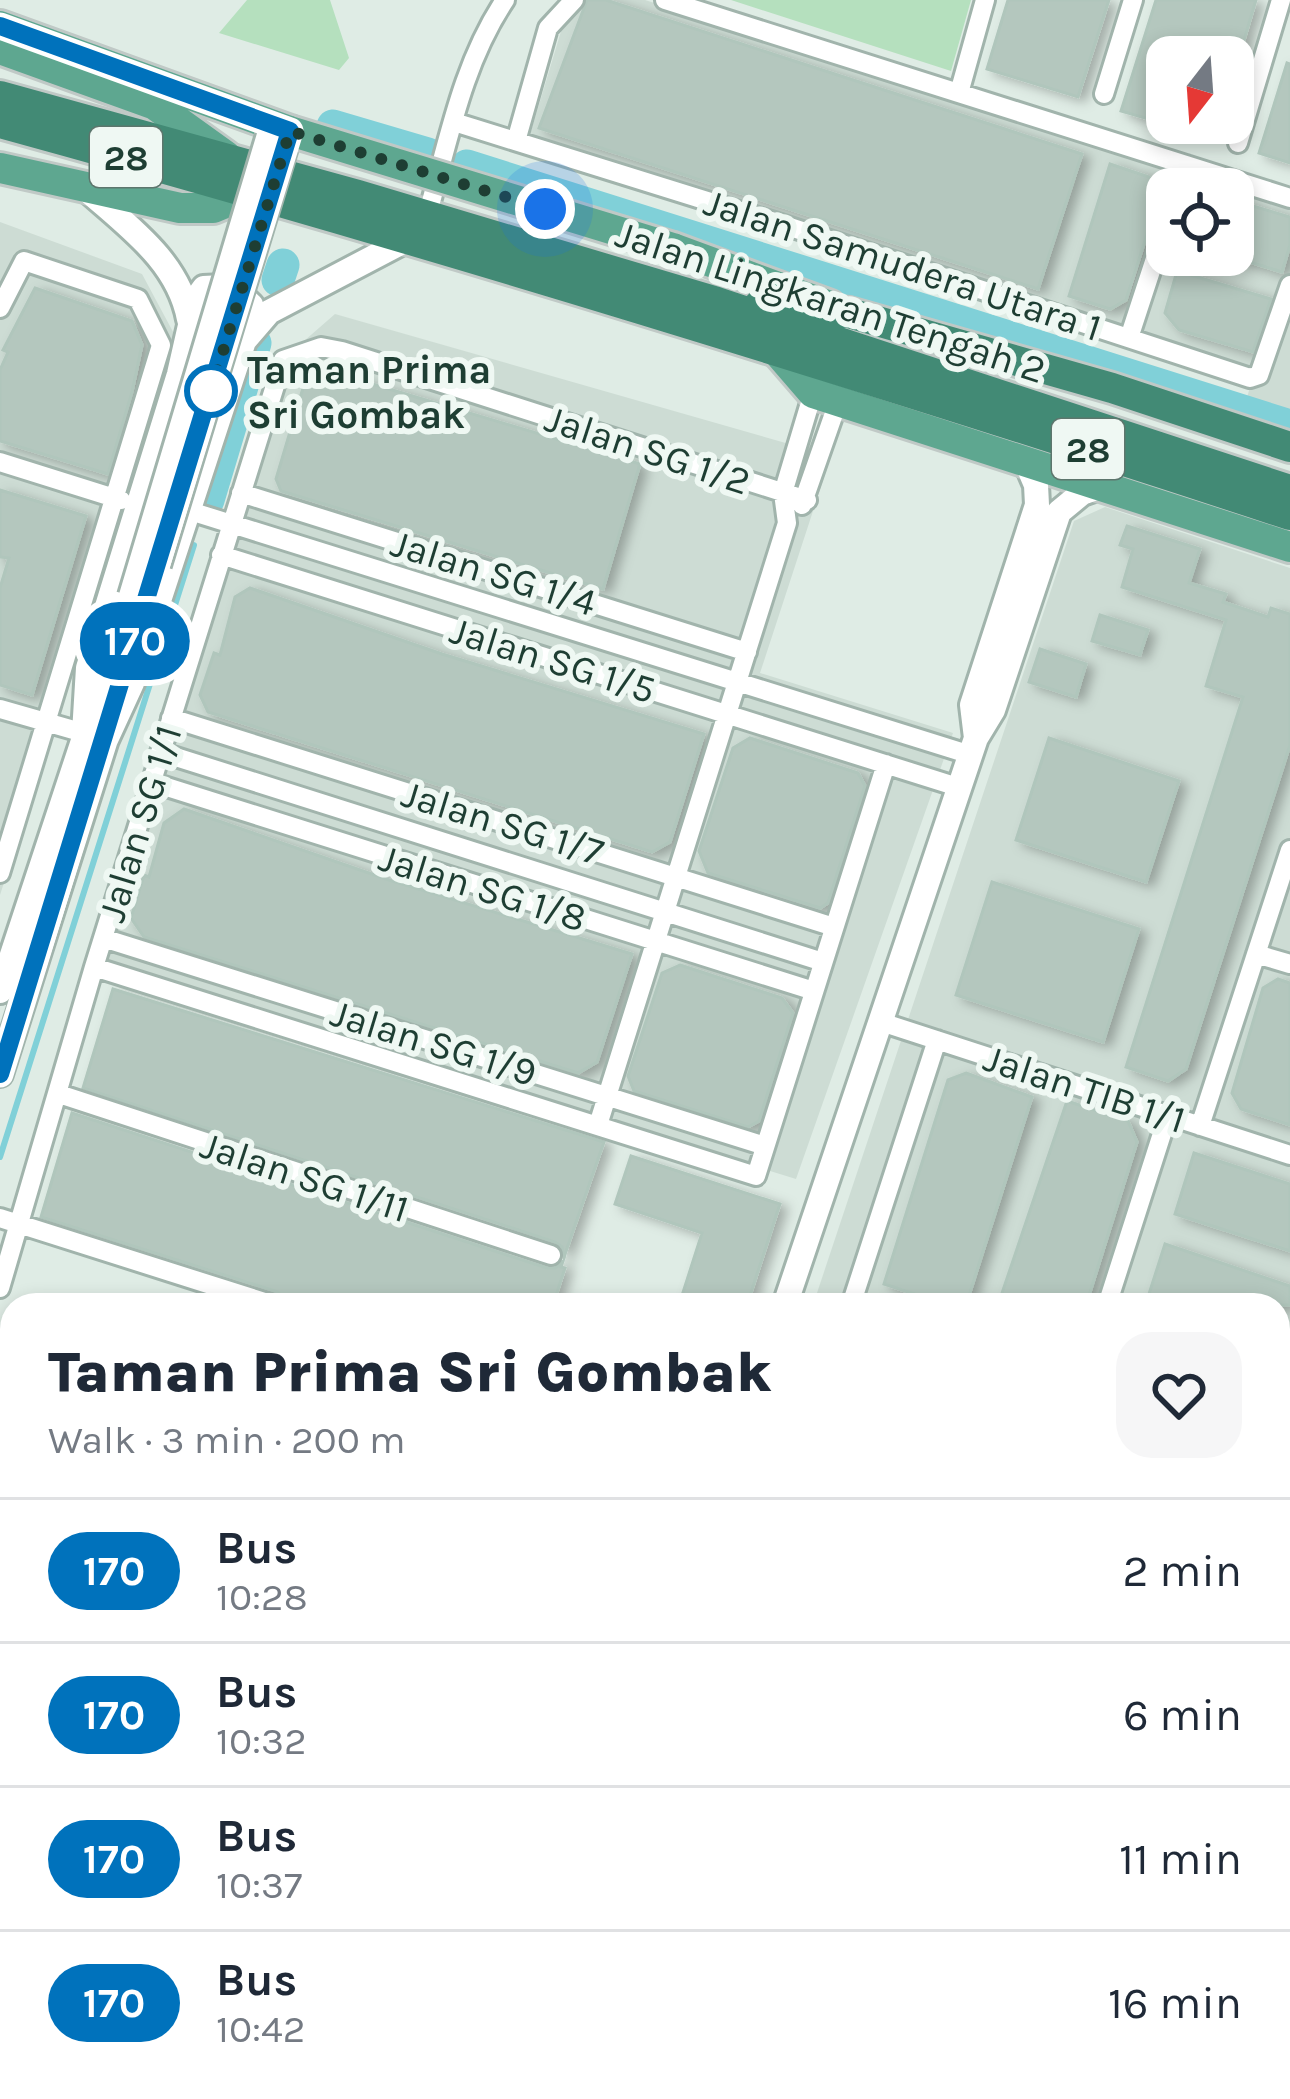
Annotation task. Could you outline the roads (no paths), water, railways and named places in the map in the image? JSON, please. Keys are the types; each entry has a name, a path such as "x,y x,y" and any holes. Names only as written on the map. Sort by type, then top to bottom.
{"highway":[{"name":"Jalan Lingkaran Tengah 2","path":"0,96 231,160 775,349 892,372 1290,490"},
{"name":"Jalan Lingkaran Tengah 2","path":"0,123 252,192 717,302 892,372 1290,515"},
{"path":"717,302 849,313 1112,388 1290,447"}],"main road":[{"path":"0,26 281,128 673,248 849,313"},
{"path":"0,50 154,105 231,160"},
{"path":"0,168 180,208 213,208 252,192"},
{"path":"775,349 825,397 1290,547"}],"street":[{"path":"244,341 269,312 418,228 470,68 505,0"},
{"path":"516,141 548,28 574,0"},
{"path":"665,0 1290,198"},
{"path":"959,93 985,0"},
{"path":"1104,94 1133,0"},
{"path":"1254,90 1282,0"},
{"name":"Jalan Samudera Utara 1","path":"454,122 1250,378 1259,375 1290,285"},
{"path":"0,1074 94,739 281,128"},
{"path":"84,187 146,241 175,277 191,328"},
{"path":"0,308 24,261 138,299 160,345 88,668 94,739"},
{"path":"1130,338 1150,276"},
{"path":"0,873 47,723 191,328 196,299 204,288 221,286 239,292 251,305 244,341 132,683 94,739 0,992"},
{"name":"Jalan SG 1/2","path":"283,360 321,347 342,351 807,500"},
{"name":"Jalan SG 1/1","path":"0,1288 9,1221 59,1094 283,360"},
{"path":"788,523 783,493 825,397"},
{"path":"598,1125 788,523 807,500 825,397"},
{"path":"0,462 125,502"},
{"path":"974,746 972,705 1037,505 1036,485 1027,464"},
{"path":"789,1293 974,746 993,710 1059,512 1082,493 1099,487"},
{"name":"Jalan SG 1/4","path":"241,493 747,652"},
{"name":"Jalan SG 1/4","path":"190,511 737,681 974,746"},
{"name":"Jalan SG 1/5","path":"221,555 961,788"},
{"path":"0,709 94,739"},
{"name":"Jalan SG 1/7","path":"171,718 834,927"},
{"name":"Jalan SG 1/7","path":"160,752 824,962"},
{"path":"94,968 756,1176 886,764"},
{"name":"Jalan SG 1/8","path":"151,782 814,991"},
{"path":"1201,1126 1290,850"},
{"name":"Jalan SG 1/9","path":"104,938 765,1147"},
{"path":"1256,953 1290,964"},
{"path":"282,1027 290,997"},
{"name":"Jalan TIB 1/1","path":"880,1022 1290,1155"},
{"path":"855,1293 937,1040"},
{"name":"Jalan SG 1/11","path":"59,1094 551,1255"},
{"path":"1111,1293 1168,1115"},
{"path":"9,1221 236,1293"},
{"path":"199,1293 202,1282"}],"waterway":[{"path":"333,126 428,154"},
{"path":"467,166 1290,426"},
{"path":"278,280 283,265"},
{"path":"208,500 255,343"},
{"path":"0,1157 194,545"}],"place":[{"name":"Taman Prima Sri Gombak","path":"211,391"}]}
